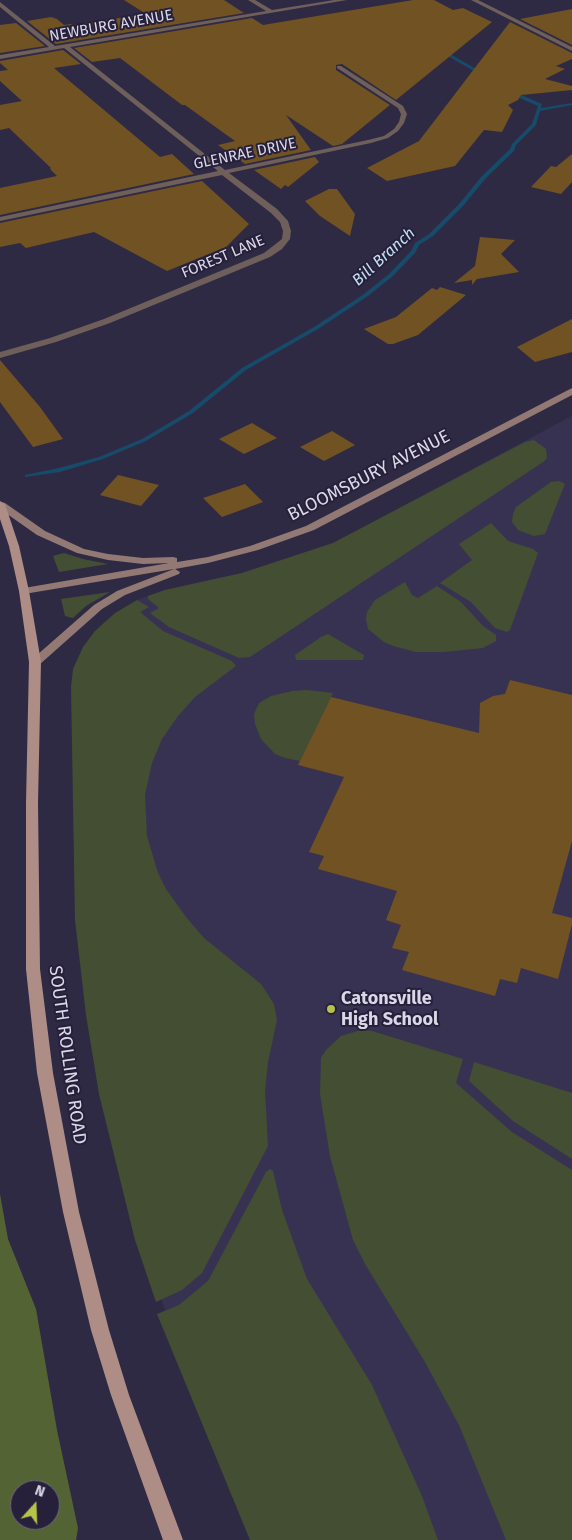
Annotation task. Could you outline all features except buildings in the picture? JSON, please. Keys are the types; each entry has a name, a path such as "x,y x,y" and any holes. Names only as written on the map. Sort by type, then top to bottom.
{"main road":[{"name":"BLOOMSBURY AVENUE","path":"24,591 208,560 254,548 310,528 572,391"},
{"path":"0,505 41,533 82,551 108,557 143,561 208,560"},
{"name":"SOUTH ROLLING ROAD","path":"0,505 14,546 24,591 35,662 32,802 33,969 45,1074 71,1212 100,1330 120,1395 173,1540"},
{"path":"35,662 98,607 121,593 208,560"}],"street":[{"path":"251,0 271,12"},
{"name":"NEWBURG AVENUE","path":"0,57 344,0"},
{"path":"474,0 572,49"},
{"path":"0,4 55,49"},
{"name":"FOREST LANE","path":"0,355 53,340 106,321 267,255 279,247 286,239 287,231 284,221 274,211 66,47"},
{"name":"GLENRAE DRIVE","path":"0,220 369,142 386,137 396,130 402,122 404,114 401,107 339,67"}],"shaded area":[{"name":"Catonsville High School","path":"572,416 572,1540 256,1540 146,1261 113,616 137,600 165,590 242,573 333,543"}],"green space":[{"path":"534,440 546,449 547,458 543,462 250,657 239,658 169,627 150,613 159,608 148,599 148,596 165,590 242,573 333,543 525,442"},
{"path":"559,481 565,484 545,534 534,536 518,530 512,522 516,507 551,482"},
{"path":"491,523 508,541 533,549 538,553 510,630 507,632 495,628 471,602 440,583 472,560 459,544"},
{"path":"64,553 108,564 59,572 53,556"},
{"path":"405,582 412,595 418,598 437,586 461,602 483,626 496,635 496,641 483,648 444,652 416,652 384,642 368,629 367,612 375,600"},
{"path":"110,592 86,606 73,618 65,616 61,599"},
{"path":"137,600 149,607 140,612 163,631 232,661 236,666 195,697 178,716 162,739 152,763 145,795 147,836 158,873 166,889 204,938 261,984 274,1004 277,1020 268,1062 265,1090 268,1146 202,1273 182,1290 156,1302 135,1240 99,1094 86,1015 75,920 71,687 73,669 83,647 95,631 115,613"},
{"path":"328,634 364,655 363,660 296,660 295,655"},
{"path":"307,690 333,693 300,761 275,754 261,739 255,724 254,714 259,703 271,696"},
{"path":"361,1030 372,1031 463,1059 456,1083 512,1132 572,1170 572,1540 506,1540 459,1425 425,1362 365,1264 353,1240 330,1156 320,1094 321,1058 326,1050 341,1036"},
{"path":"474,1062 572,1093 572,1159 513,1121 469,1081"},
{"path":"270,1169 273,1171 282,1210 307,1279 372,1385 422,1496 438,1540 250,1540 157,1314 179,1305 208,1281 266,1172"},
{"path":"0,1194 8,1239 36,1309 57,1430 78,1528 76,1540 0,1540"}],"waterway":[{"name":"Bill Branch","path":"440,50 483,74"},
{"name":"Bill Branch","path":"27,476 60,470 101,458 144,440 191,412 244,369 316,328 366,295 391,275 413,252 417,244 431,235 461,205 484,177 512,150 514,145 534,124 540,105 510,92"},
{"path":"539,110 572,104"}],"place":[{"name":"Catonsville High School","path":"331,1009"}]}
